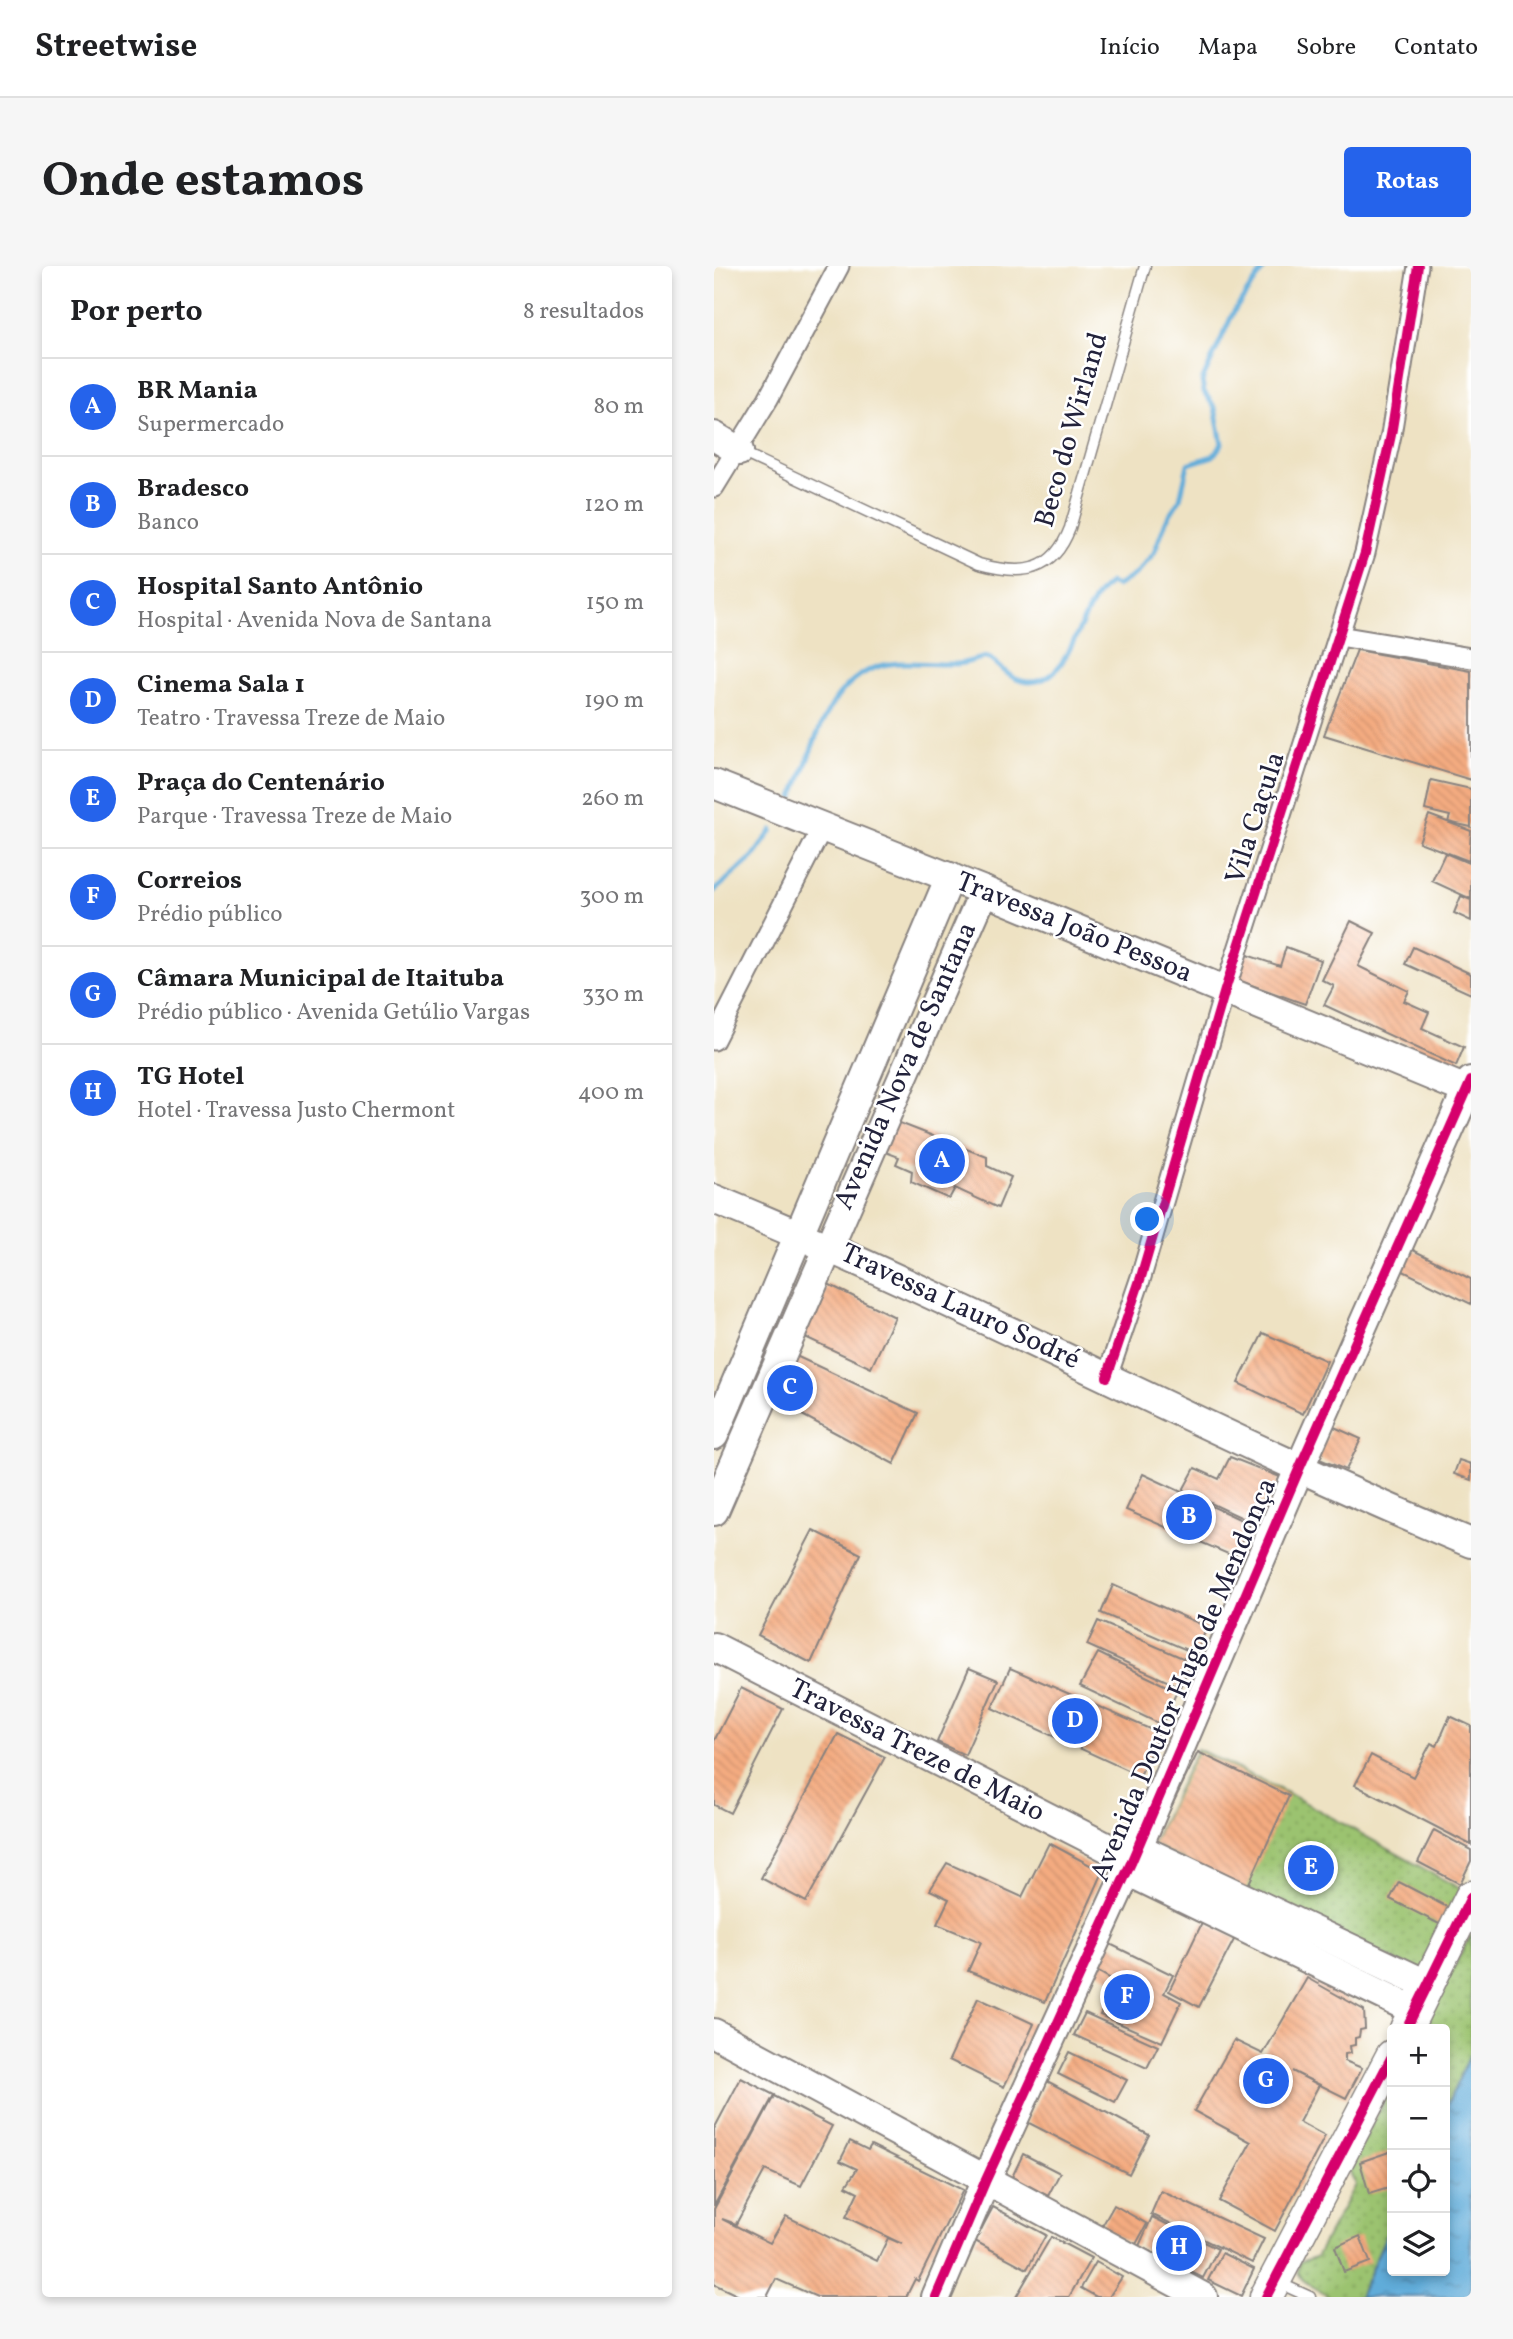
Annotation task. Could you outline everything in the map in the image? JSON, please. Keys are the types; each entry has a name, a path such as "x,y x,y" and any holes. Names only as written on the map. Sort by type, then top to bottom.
{"main road":[{"path":"1417,2008 1471,1897"},
{"path":"1271,2289 1387,2066"}],"street":[{"path":"714,487 739,451 839,266"},
{"name":"Vila Caçula","path":"1107,1377 1141,1277 1224,990 1339,636 1380,493 1418,266"},
{"path":"714,436 739,451"},
{"path":"1339,636 1471,658"},
{"name":"Travessa João Pessoa","path":"714,785 950,877 1470,1088"},
{"path":"714,1040 822,828"},
{"name":"Avenida Nova de Santana","path":"714,1437 950,877"},
{"name":"Avenida Nova de Santana","path":"714,1511 827,1245 984,891"},
{"name":"Avenida Doutor Hugo de Mendonça","path":"936,2297 1300,1467 1470,1088"},
{"path":"861,1092 889,1105"},
{"name":"Travessa Lauro Sodré","path":"714,1199 827,1245 1300,1467 1471,1543"},
{"path":"714,1437 740,1450"},
{"name":"Travessa Treze de Maio","path":"714,1647 1128,1858 1255,1918 1417,2008"},
{"path":"714,2033 985,2182 1203,2297"}],"lane":[{"name":"Beco do Wirland","path":"739,451 979,564 1011,570 1043,565 1059,552 1070,528 1145,266"},
{"path":"1271,2289 1311,2297"}],"green space":[{"path":"1197,1749 1291,1795 1464,1891 1421,1973 1151,1845"},
{"path":"1471,1934 1471,2053 1450,2098 1450,2024 1425,2024"},
{"path":"1387,2096 1387,2233 1359,2297 1329,2297 1303,2280 1298,2272 1299,2262 1316,2257 1355,2185 1349,2169"}],"water":[{"path":"1471,2053 1471,2297 1359,2297 1387,2233 1387,2276 1450,2276 1450,2098"}],"building":[{"path":"1357,650 1471,671 1471,780 1324,735"},
{"path":"1431,780 1471,789 1471,827 1448,822 1450,816 1425,810"},
{"path":"1429,815 1471,831 1469,861 1419,842"},
{"path":"1445,853 1471,864 1471,899 1432,881"},
{"path":"1461,896 1471,900 1471,921 1454,913"},
{"path":"1351,921 1375,933 1358,966 1409,991 1404,1001 1429,1012 1422,1028 1464,1047 1456,1066 1324,1005 1334,986 1322,980"},
{"path":"1286,947 1321,960 1305,1004 1240,981 1237,974 1244,954 1280,966"},
{"path":"1413,947 1471,974 1471,994 1405,964"},
{"path":"892,1120 987,1157 987,1166 1011,1177 998,1208 955,1188 949,1199 911,1182 912,1171 896,1164 899,1157 880,1150"},
{"path":"1407,1247 1471,1279 1471,1304 1397,1268"},
{"path":"828,1284 895,1317 871,1368 803,1336"},
{"path":"1263,1333 1327,1361 1303,1414 1238,1383"},
{"path":"796,1356 918,1413 894,1464 776,1401"},
{"path":"1332,1426 1361,1439 1346,1470 1317,1458"},
{"path":"1230,1457 1280,1477 1269,1501 1264,1499 1253,1523 1183,1490 1195,1468 1219,1479"},
{"path":"1459,1460 1471,1464 1471,1480 1454,1474"},
{"path":"1143,1474 1250,1524 1235,1557 1126,1510"},
{"path":"813,1530 861,1554 811,1663 758,1635"},
{"path":"1113,1585 1207,1627 1196,1654 1101,1613"},
{"path":"1098,1621 1192,1662 1180,1687 1087,1645"},
{"path":"1098,1653 1177,1691 1162,1725 1080,1686"},
{"path":"969,1668 998,1680 965,1755 937,1742"},
{"path":"1010,1668 1159,1733 1140,1776 992,1708"},
{"path":"741,1688 783,1709 730,1813 714,1805 714,1741"},
{"path":"1450,1716 1471,1726 1471,1845 1355,1785 1371,1755 1413,1777 1431,1743 1437,1746"},
{"path":"838,1734 885,1757 806,1902 761,1878"},
{"path":"1198,1752 1289,1796 1246,1890 1153,1844"},
{"path":"1434,1830 1471,1850 1471,1861 1460,1884 1418,1862"},
{"path":"1049,1843 1103,1872 1045,2002 968,1971 981,1942 937,1924 949,1899 930,1890 947,1863 1022,1897"},
{"path":"1399,1882 1453,1910 1443,1926 1390,1899"},
{"path":"1203,1921 1235,1938 1199,2007 1169,1991"},
{"path":"1110,1944 1173,1975 1164,1993 1181,2002 1162,2042 1100,2015 1116,1982 1097,1971"},
{"path":"1307,1978 1364,2010 1365,2029 1360,2030 1359,2037 1355,2038 1355,2045 1350,2046 1351,2053 1345,2054 1345,2061 1362,2068 1346,2098 1292,2071 1319,2085 1299,2122 1325,2136 1275,2231 1219,2201 1251,2142 1194,2111 1234,2040 1263,2054"},
{"path":"978,1998 1034,2024 1004,2087 949,2060"},
{"path":"1085,2013 1158,2046 1147,2068 1074,2035"},
{"path":"1069,2052 1127,2080 1115,2102 1058,2074"},
{"path":"741,2078 774,2095 714,2206 714,2129"},
{"path":"1047,2081 1149,2135 1129,2174 1027,2122"},
{"path":"774,2096 832,2126 801,2186 765,2170 736,2224 722,2219 770,2243 786,2216 877,2261 888,2238 902,2244 846,2217 858,2192 846,2186 857,2169 840,2161 850,2141 868,2150 871,2145 963,2190 918,2281 915,2279 906,2297 817,2297 776,2279 767,2297 741,2297 714,2284 714,2209"},
{"path":"1387,2153 1387,2189 1369,2194 1360,2162"},
{"path":"1023,2154 1060,2173 1048,2196 1012,2177"},
{"path":"1161,2191 1264,2239 1252,2263 1151,2214"},
{"path":"1114,2205 1147,2224 1135,2246 1101,2228"},
{"path":"993,2207 1046,2235 1027,2269 975,2241"},
{"path":"1152,2217 1218,2249 1203,2278 1139,2246"},
{"path":"1360,2236 1370,2262 1344,2272 1335,2247"},
{"path":"1051,2237 1091,2258 1069,2297 1016,2297"},
{"path":"1222,2253 1254,2269 1241,2296 1208,2280"},
{"path":"1096,2262 1122,2277 1109,2297 1097,2297 1081,2288"}],"waterway":[{"path":"793,797 823,721 833,703 846,687 861,675 889,664 959,664 987,657 1012,677 1022,681 1039,681 1053,673 1064,660 1099,593 1110,583 1117,586 1137,573 1154,553 1166,521 1180,499 1188,464 1213,456 1222,444 1215,408 1204,392 1202,381 1234,311 1266,266"},
{"path":"714,891 753,857 772,830"}],"cycle path":[{"path":"1107,1377 1141,1277 1225,990 1365,553 1391,435 1418,266"},
{"path":"936,2297 985,2182 1131,1863 1300,1467 1471,1081"},
{"path":"1408,2024 1471,1897"},
{"path":"1266,2297 1387,2066"}],"place":[{"name":"BR Mania","path":"942,1161"},
{"name":"Hospital Santo Antônio","path":"790,1388"},
{"name":"Bradesco","path":"1189,1517"},
{"name":"Cinema Sala 1","path":"1075,1721"},
{"name":"Praça do Centenário","path":"1311,1868"},
{"name":"Correios","path":"1127,1997"},
{"name":"Câmara Municipal de Itaituba","path":"1266,2081"},
{"name":"TG Hotel","path":"1179,2248"}]}
